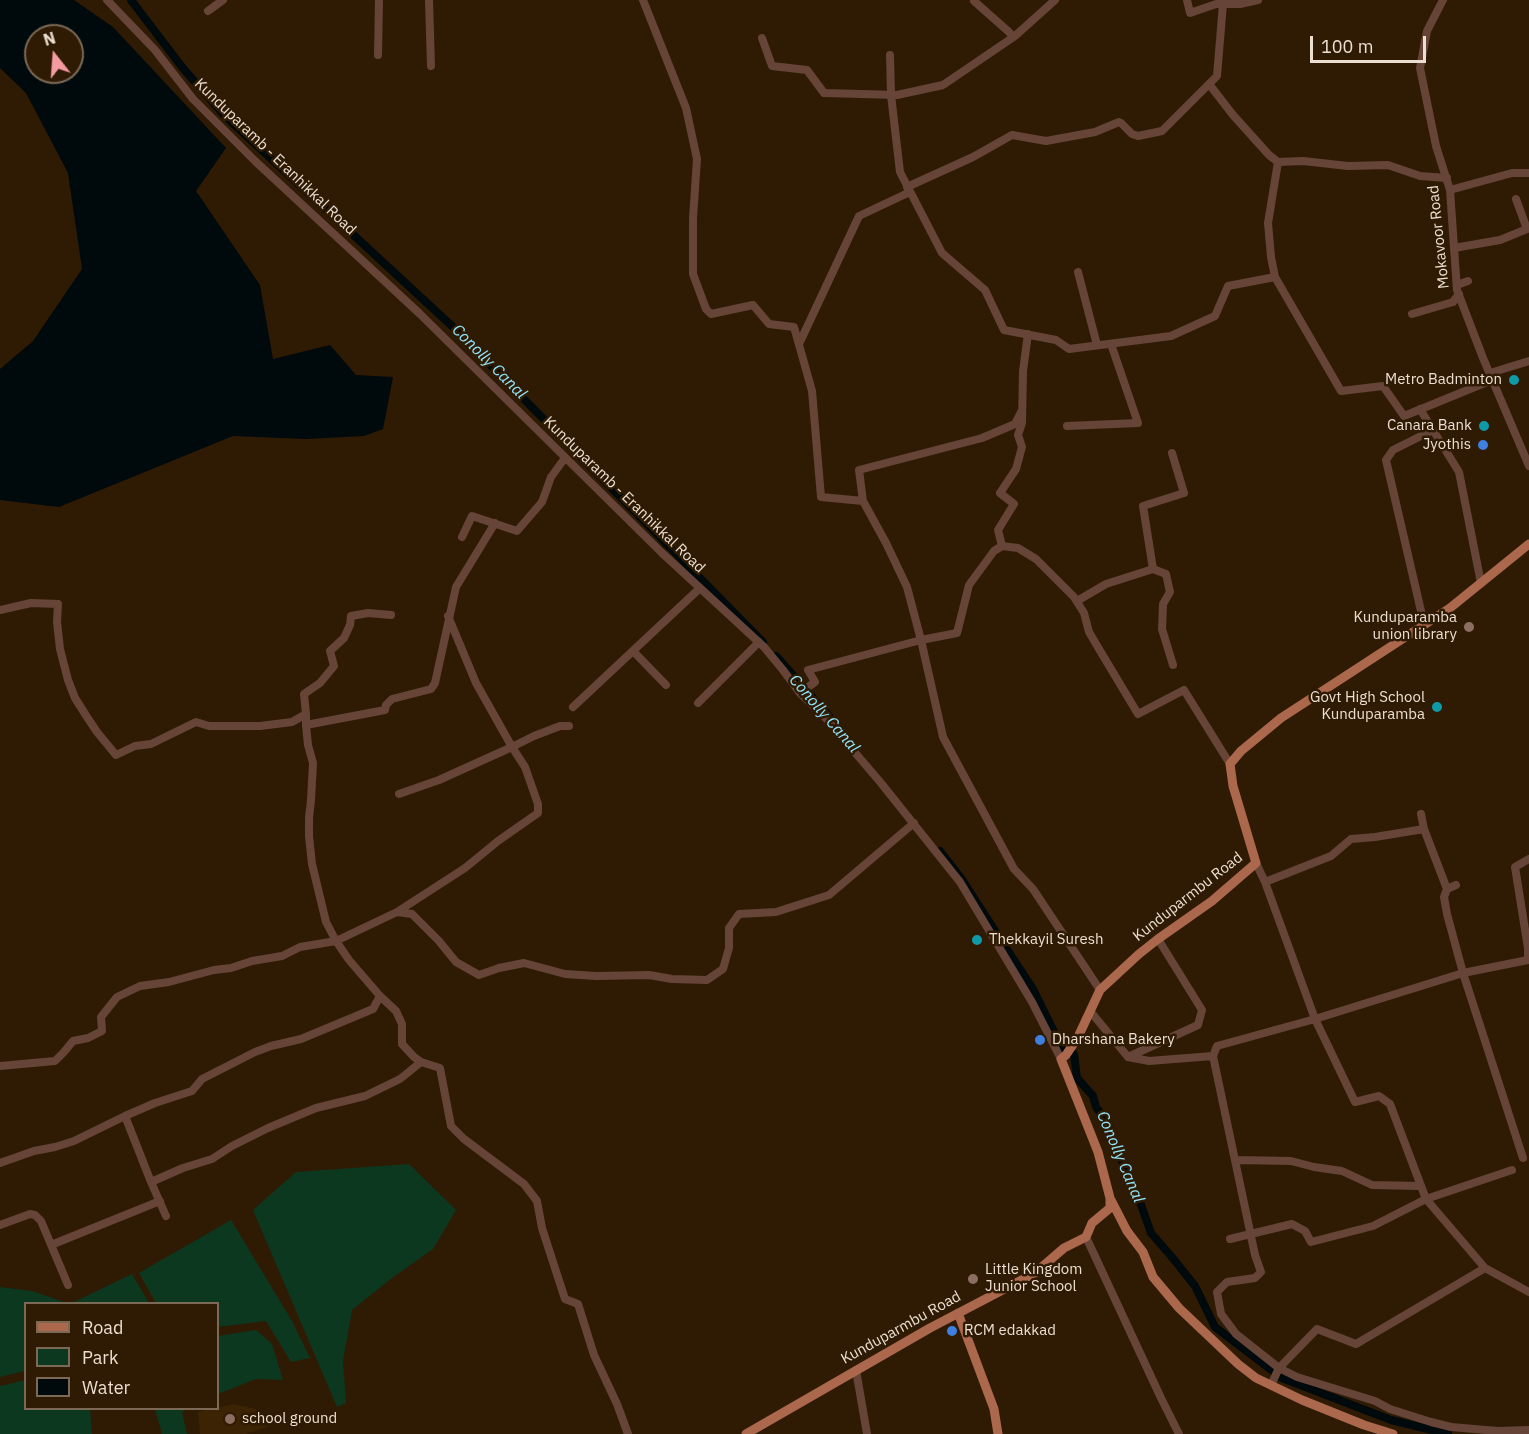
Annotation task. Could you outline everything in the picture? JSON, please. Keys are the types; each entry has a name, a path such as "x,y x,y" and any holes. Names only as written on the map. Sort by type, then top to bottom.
{"main road":[{"path":"1230,764 1281,718 1450,608 1529,544"},
{"name":"Kunduparmbu Road","path":"1066,1053 1082,1030 1100,990 1138,954 1212,901 1256,864 1233,786 1230,764"},
{"path":"1066,1053 1098,1152 1110,1198 1127,1232 1143,1252 1154,1277 1179,1308 1256,1378 1328,1411 1393,1434"},
{"name":"Kunduparmbu Road","path":"746,1434 930,1328 1035,1273 1064,1248 1086,1237 1092,1223 1110,1208 1110,1198"},
{"path":"958,1313 994,1409 998,1434"}],"street":[{"name":"Kunduparamb - Eranhikkal Road","path":"107,0 155,50 193,99 255,161 420,314 565,458 759,642 914,823 960,882 1032,1002 1066,1053"},
{"path":"208,11 224,0"},
{"path":"378,55 379,0"},
{"path":"429,0 431,66"},
{"path":"644,0 686,108 697,159 693,218 693,274 706,309 711,314 753,305 769,324 794,327 812,391 821,497 863,501"},
{"path":"762,38 772,66 807,70 824,93 897,95 943,85 1013,37 1055,0"},
{"path":"1187,0 1190,13 1216,4 1240,4 1258,0"},
{"name":"Mokavoor Road","path":"1443,0 1427,31 1420,68 1436,146 1450,190 1457,285 1491,377 1529,465"},
{"path":"974,1 1013,37"},
{"path":"799,344 859,216 1012,135 1046,141 1095,132 1119,122 1132,134 1138,136 1162,131 1217,76 1223,4"},
{"path":"890,55 891,95 900,172 942,253 985,290 1004,330 1056,340 1069,349 1171,336 1215,316 1228,286 1275,277"},
{"path":"1209,84 1233,115 1278,162 1303,161 1348,166 1388,165 1420,176 1447,178"},
{"path":"1278,162 1268,223 1275,277 1341,391 1383,386 1404,416 1529,361"},
{"path":"1450,190 1512,173 1529,173"},
{"path":"1454,248 1500,240 1527,229 1516,199"},
{"path":"1078,272 1098,345"},
{"path":"1457,285 1468,282"},
{"path":"1412,314 1453,302 1459,294"},
{"path":"1002,546 998,530 1014,504 1000,493 1016,469 1022,447 1018,435 1022,423 1023,371 1028,334"},
{"path":"1067,426 1138,423 1110,344"},
{"path":"1420,409 1459,472 1480,583"},
{"path":"1021,411 1015,424 981,438 859,470 863,501 907,586 943,737 1014,869 1033,889 1100,990"},
{"path":"1424,624 1386,460 1393,450 1433,430"},
{"path":"1153,569 1143,506 1184,493 1172,453"},
{"path":"462,537 472,516 517,531 542,502 551,477 565,458"},
{"path":"306,725 385,710 386,705 392,699 430,689 435,683 456,587 495,523"},
{"path":"801,693 815,682 808,670 921,640 957,633 969,585 994,551 1002,546 1018,548 1036,559 1077,601 1084,614 1089,632 1138,714 1184,690 1230,764"},
{"path":"1077,601 1106,584 1153,569 1166,574 1170,592 1163,604 1162,629 1173,665"},
{"path":"573,707 700,588"},
{"path":"0,610 31,603 58,604 60,649 68,680 75,698 87,717 116,755 135,746 151,744 196,722 209,726 260,726 292,722 306,714"},
{"path":"391,615 369,613 351,616 344,638 330,651 334,666 320,683 304,694 308,746 313,764 309,818 312,864 326,922 336,941 360,974 396,1011 402,1024 402,1044 421,1062 440,1068 451,1126 464,1139 524,1184 537,1201 542,1228 565,1299 578,1304 594,1355 628,1434"},
{"path":"0,1066 55,1061 72,1041 88,1038 102,1031 101,1017 117,997 140,986 169,982 282,956 300,947 336,941 397,912 465,868 538,813 538,804 525,767 476,683 448,616"},
{"path":"698,703 759,642"},
{"path":"633,651 666,685"},
{"path":"399,794 439,780 534,736 560,726 569,726"},
{"path":"1421,814 1424,829 1447,889 1444,897 1447,914 1463,973 1524,1158"},
{"path":"397,912 412,914 456,962 479,975 524,963 565,974 649,975 672,979 707,980 723,969 729,948 729,928 739,914 776,912 829,895 914,823"},
{"path":"1265,882 1331,856 1351,839 1424,829"},
{"path":"1529,859 1515,867 1528,960 1463,973 1315,1019 1217,1046 1213,1056 1261,1272 1255,1278 1227,1282 1216,1292 1221,1314 1236,1334 1279,1368 1297,1377 1375,1401 1389,1409 1451,1427 1498,1431 1529,1430"},
{"path":"1256,864 1265,882 1315,1019 1355,1102 1379,1096 1390,1104 1426,1199 1485,1268 1529,1292"},
{"path":"1447,889 1456,885"},
{"path":"1128,1057 1198,1025 1202,1010 1158,939"},
{"path":"0,1163 34,1151 74,1141 155,1103 192,1091 202,1079 255,1052 301,1039 373,1009 380,996"},
{"path":"1090,1011 1128,1057 1149,1061 1213,1056"},
{"path":"151,1182 183,1168 213,1159 232,1146 268,1128 316,1108 365,1096 400,1079 421,1062"},
{"path":"125,1116 166,1216"},
{"path":"1235,1160 1291,1161 1342,1171 1372,1185 1421,1186"},
{"path":"1230,1239 1292,1224 1305,1231 1311,1242 1373,1226 1426,1199 1512,1170"},
{"path":"51,1245 160,1202"},
{"path":"0,1225 30,1214 35,1215 41,1221 68,1285"},
{"path":"1086,1237 1179,1434"},
{"path":"1271,1386 1279,1368 1317,1329 1356,1344 1485,1268"},
{"path":"856,1370 867,1434"}],"shaded area":[{"name":"school ground","path":"234,1404 256,1409 268,1427 245,1434 200,1434 198,1412 219,1410 219,1407"}],"green space":[{"path":"409,1164 456,1210 433,1249 352,1310 343,1361 346,1403 337,1407 253,1210 296,1172"},
{"path":"231,1220 292,1321 310,1358 291,1362 266,1321 219,1327 219,1302 155,1302 139,1273"},
{"path":"132,1274 148,1302 74,1302"},
{"path":"0,1287 32,1291 64,1302 24,1302 24,1371 0,1377"},
{"path":"256,1330 272,1344 283,1380 256,1379 219,1394 219,1336"},
{"path":"24,1380 24,1410 90,1410 92,1434 0,1434 0,1386"},
{"path":"155,1410 186,1410 182,1412 187,1434 162,1434"}],"water":[{"path":"0,0 74,0 113,27 226,148 196,191 260,285 273,359 330,345 356,375 393,377 383,429 364,436 306,439 233,436 59,507 0,500 0,369 33,341 82,269 68,173 26,93 0,68"}],"waterway":[{"name":"Conolly Canal","path":"131,0 182,67 225,116 453,327 763,642"},
{"name":"Conolly Canal","path":"776,656 829,716"},
{"name":"Conolly Canal","path":"940,851 961,878 1033,989 1063,1050 1074,1054 1077,1078 1093,1096 1096,1107 1107,1122 1151,1233 1195,1286 1215,1327 1282,1378 1391,1420 1448,1434"}],"place":[{"name":"Metro Badminton","path":"1514,380"},
{"name":"Canara Bank","path":"1484,426"},
{"name":"Jyothis","path":"1483,445"},
{"name":"Kunduparamba union library","path":"1469,627"},
{"name":"Govt High School Kunduparamba","path":"1437,707"},
{"name":"Thekkayil Suresh","path":"977,940"},
{"name":"Dharshana Bakery","path":"1040,1040"},
{"name":"Little Kingdom Junior School","path":"973,1279"},
{"name":"RCM edakkad","path":"952,1331"},
{"name":"school ground","path":"230,1419"}]}
